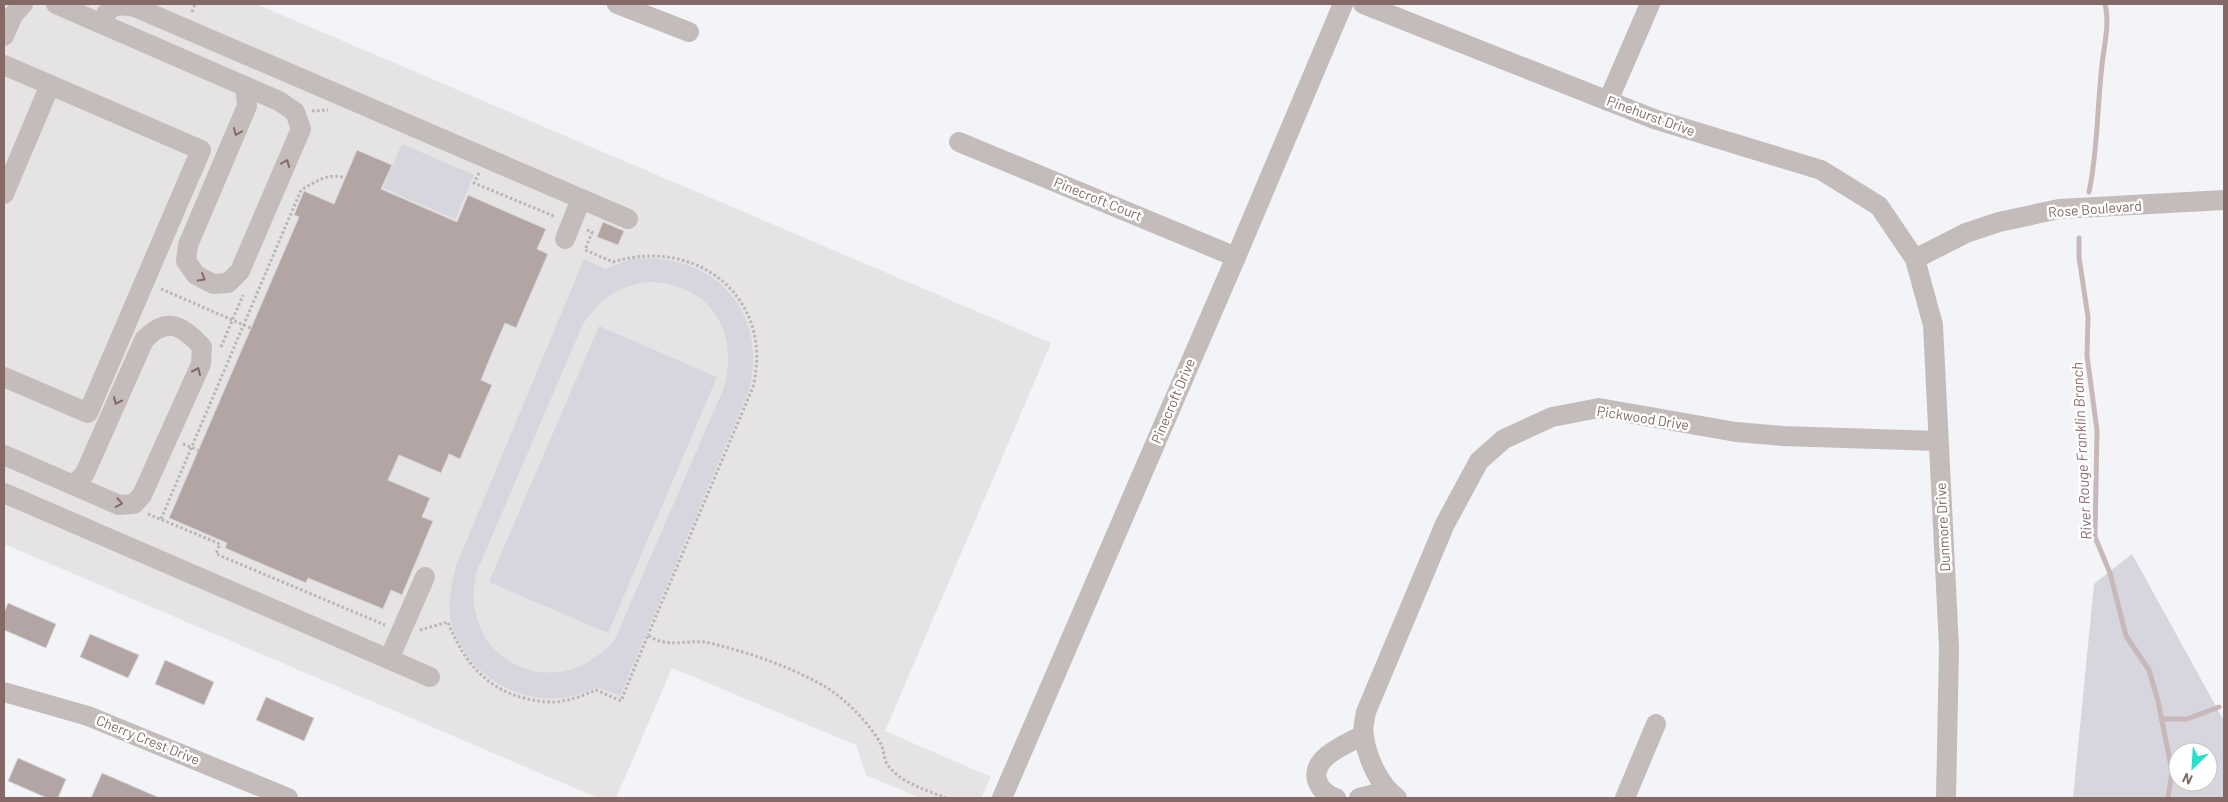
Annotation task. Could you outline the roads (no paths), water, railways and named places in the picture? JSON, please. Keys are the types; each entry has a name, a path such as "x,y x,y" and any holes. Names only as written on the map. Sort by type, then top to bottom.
{"street":[{"path":"4,36 13,15 24,4"},
{"path":"56,4 101,23 245,86 279,101 295,112 300,129 240,271 228,283 213,284 196,275 186,261 188,245 248,106 245,86"},
{"path":"101,23 107,10 118,4 136,7 628,218"},
{"path":"617,4 688,32"},
{"name":"Pinecroft Drive","path":"1002,798 1236,257 1343,4"},
{"name":"Pinehurst Drive","path":"1363,4 1654,119 1821,170 1879,206 1915,258"},
{"path":"1608,101 1650,4"},
{"path":"4,65 200,150 88,413 4,377"},
{"path":"4,194 50,86"},
{"name":"Pinecroft Court","path":"959,142 1236,257"},
{"path":"568,231 581,199"},
{"name":"Rose Boulevard","path":"1915,258 1966,233 1998,222 2059,208 2224,200"},
{"name":"Dunmore Drive","path":"1915,258 1933,325 1949,647 1946,798"},
{"path":"4,455 74,485 119,504 134,504 142,495 201,364 202,347 189,333 173,325 155,328 144,340 85,473 74,485"},
{"name":"Pickwood Drive","path":"1359,798 1392,795 1371,760 1363,734 1366,712 1445,524 1479,461 1504,439 1552,417 1599,408 1736,432 1782,436 1938,441"},
{"path":"4,493 430,677"},
{"path":"388,659 425,577"},
{"name":"Cherry Crest Drive","path":"4,692 88,716 288,798"},
{"path":"1625,798 1656,724"},
{"path":"1336,798 1326,794 1318,783 1316,772 1321,762 1363,734"}],"waterway":[{"name":"River Rouge Franklin Branch","path":"2089,192 2094,160 2100,81 2106,34 2105,4"},
{"name":"River Rouge Franklin Branch","path":"2079,238 2079,257 2088,317 2087,356 2097,430 2095,537 2110,573 2126,636 2149,670 2158,701 2172,771 2168,798"},
{"path":"2161,719 2187,719 2219,707"}]}
